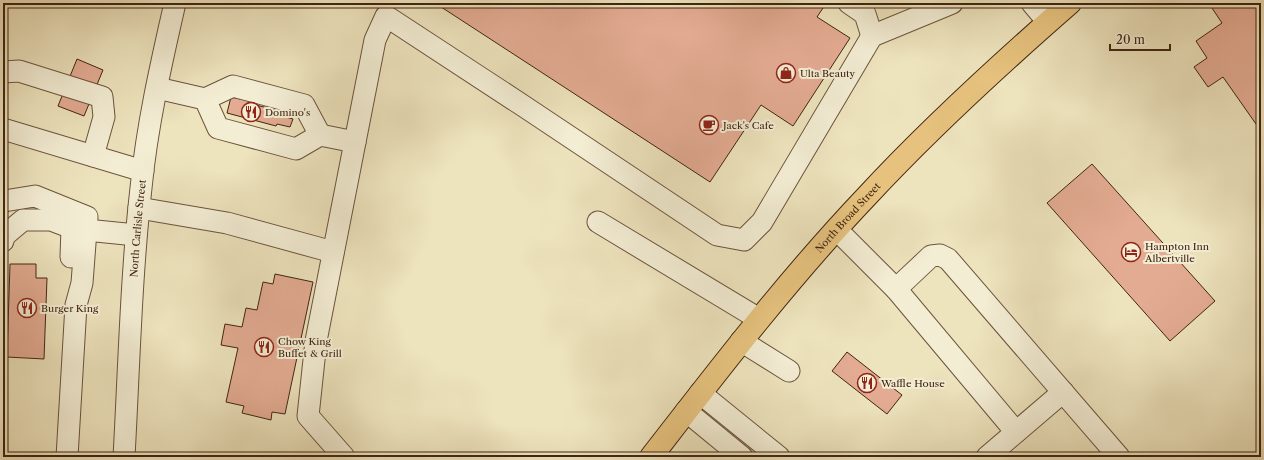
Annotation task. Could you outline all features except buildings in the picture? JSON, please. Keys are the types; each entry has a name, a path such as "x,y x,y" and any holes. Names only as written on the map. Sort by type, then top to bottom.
{"main road":[{"name":"North Broad Street","path":"651,457 741,342 788,285 866,196 950,112 1070,3"}],"street":[{"name":"North Carlisle Street","path":"124,457 136,235 143,171 151,116 175,3"},
{"path":"849,3 865,14 872,36"},
{"path":"344,457 308,416 316,341 355,142 376,40 391,10 534,112 717,235 744,240 762,222 872,36 952,3"},
{"path":"1032,3 1048,22"},
{"path":"3,72 19,71 102,97 104,117 93,156"},
{"path":"157,88 205,99 233,86 304,105 320,135"},
{"path":"205,99 218,128 296,149 320,135 355,142"},
{"path":"3,129 143,171"},
{"path":"3,202 35,196 87,217 82,283 76,304 67,457"},
{"path":"139,208 227,223 333,252"},
{"path":"3,241 4,236 23,220 51,220 72,228 70,281 76,304"},
{"path":"598,222 760,319"},
{"path":"86,230 136,235"},
{"path":"837,230 896,289 1016,432"},
{"path":"896,289 931,256 940,255 948,259 1119,457"},
{"path":"741,342 789,371"},
{"path":"987,457 1063,392"},
{"path":"700,393 779,457"},
{"path":"686,411 742,457"}],"place":[{"name":"Ulta Beauty","path":"786,73"},
{"name":"Domino's","path":"251,112"},
{"name":"Jack's Cafe","path":"709,125"},
{"name":"Hampton Inn Albertville","path":"1131,252"},
{"name":"Burger King","path":"27,308"},
{"name":"Chow King Buffet & Grill","path":"264,347"},
{"name":"Waffle House","path":"867,383"}]}
